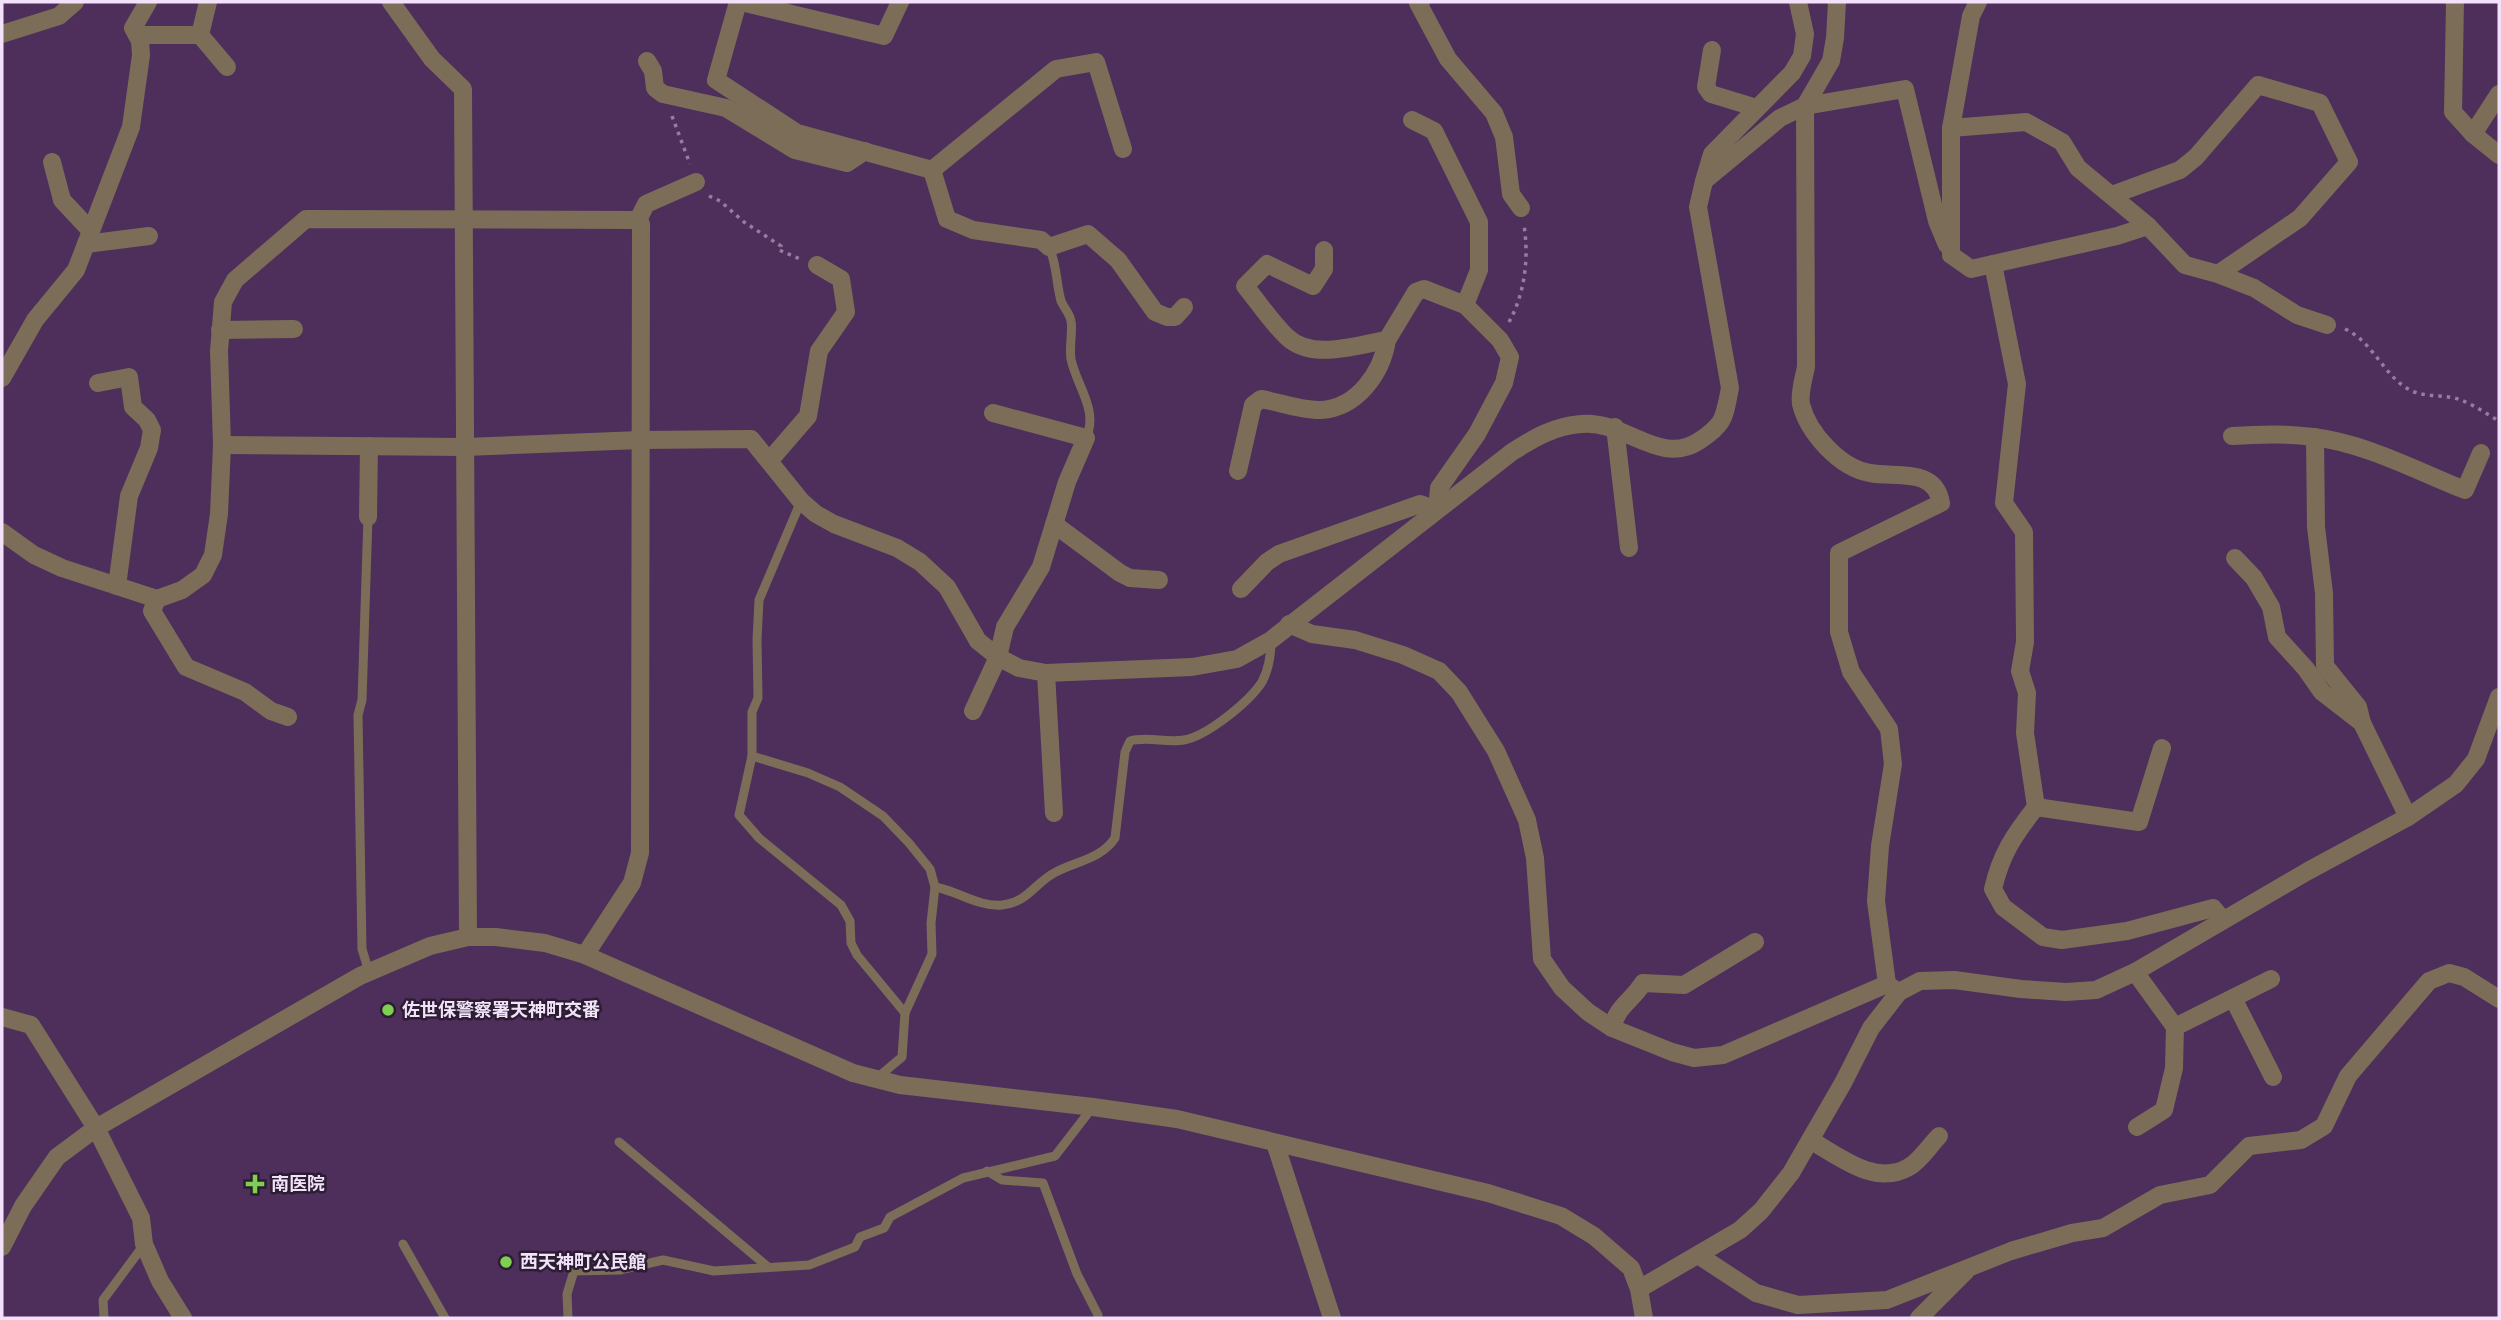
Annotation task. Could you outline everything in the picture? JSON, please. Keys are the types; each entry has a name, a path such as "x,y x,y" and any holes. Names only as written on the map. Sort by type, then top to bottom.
{"street":[{"path":"2,34 60,16 75,2"},
{"path":"2,378 36,320 76,270 131,127 141,55 133,28 148,2"},
{"path":"200,35 208,2"},
{"path":"900,2 884,36 739,2 716,80 797,133 932,170"},
{"path":"1421,2 1418,3 1448,59 1494,113 1504,137 1511,194 1521,208"},
{"path":"222,445 465,447 640,440 751,439 801,501 816,514 834,524 897,548 920,562 947,587 978,641 998,657 1019,668 1046,673 1192,667 1237,659 1271,640 1338,590 1381,551 1511,452 1546,431 1583,423 1615,427 1662,449 1688,448 1716,430 1724,416 1730,388 1698,207 1712,154 1792,73 1802,56 1805,34 1798,2"},
{"path":"1639,1289 1740,1230 1761,1211 1791,1173 1893,988 1876,901 1893,764 1889,729 1851,673 1839,632 1839,553 1941,503 1940,494 1931,481 1917,477 1868,473 1837,458 1819,440 1801,403 1806,366 1805,106 1831,61 1837,2"},
{"path":"1951,255 1951,128 1971,16 1978,2"},
{"path":"2455,2 2453,112 2473,134 2499,155"},
{"path":"398,5 432,59 463,89 466,218 468,937"},
{"path":"137,35 200,35 227,67"},
{"path":"1712,50 1706,87 1710,94 1757,108"},
{"path":"647,61 653,71 655,88 663,94 726,108 795,150 847,163 865,151"},
{"path":"932,170 1056,69 1096,62 1123,149"},
{"path":"2112,195 2180,170 2196,158 2258,85 2320,103 2349,162 2300,218 2218,274"},
{"path":"1703,181 1780,118 1805,106 1905,89 1937,221 1951,255 1971,269 2116,236 2148,226"},
{"path":"2473,134 2499,94"},
{"path":"1412,120 1434,131 1479,222 1479,270 1465,305"},
{"path":"1951,128 2026,122 2062,142 2078,167 2148,226 2185,265 2254,288 2297,315 2328,326"},
{"path":"52,162 62,200 88,238"},
{"path":"932,170 947,219 973,230 1041,240 1049,247 1088,233 1118,260 1155,312 1175,317 1184,307"},
{"path":"638,220 646,204 696,181"},
{"path":"2,532 34,555 157,599 182,590 203,575 212,555 219,514 222,445 220,330 223,302 235,280 306,219 638,220"},
{"path":"585,955 632,883 640,853 641,224 638,220"},
{"path":"88,238 149,236"},
{"path":"1324,250 1324,269 1313,286 1266,264 1245,286 1288,338 1304,348 1323,350 1387,340"},
{"path":"1993,264 2017,384 2004,503 2024,532 2025,642 2020,671 2027,693 2025,733 2036,807 2013,836 1999,863 1993,889 2003,907 2043,937 2062,940 2127,931 2213,908 2223,920"},
{"path":"770,460 808,416 819,351 846,312 841,279 817,265"},
{"path":"1238,471 1253,405 1261,399 1320,410 1341,405 1366,389 1385,351 1387,340 1416,292 1424,289 1465,305 1500,340 1510,356 1503,383 1477,434 1439,488 1437,510"},
{"path":"220,330 294,329"},
{"path":"98,383 129,377 133,407 147,420 152,430 149,448 129,496 117,586"},
{"path":"973,711 998,657 1005,627 1041,568 1067,482 1086,438 993,413"},
{"path":"1615,427 1629,548"},
{"path":"2232,436 2273,433 2315,437 2355,446 2465,490 2481,453"},
{"path":"2315,437 2316,527 2324,593 2325,666 2358,707 2362,723 2408,817"},
{"path":"368,517 369,446"},
{"path":"1241,589 1267,562 1279,554 1420,504 1437,510"},
{"path":"1054,524 1129,578 1159,580"},
{"path":"2235,558 2254,578 2271,607 2277,637 2306,669 2322,692 2362,723"},
{"path":"157,599 152,611 186,667 245,692 271,711 289,717"},
{"path":"1289,624 1312,635 1355,640 1403,655 1439,671 1459,692 1496,751 1527,820 1535,858 1542,959 1562,988 1588,1012 1612,1028 1694,1058 1723,1055 1893,988 1920,981 1954,980 2066,992 2096,990 2135,972 2408,817 2456,783 2476,758 2499,697"},
{"path":"1046,673 1054,813"},
{"path":"2036,807 2139,822 2162,748"},
{"path":"2,1247 23,1206 57,1157 96,1128 369,972 430,946 468,937 545,943 585,955 705,1006 773,1039 853,1073 876,1079 912,1087 1177,1119 1488,1193 1561,1216 1594,1236 1631,1268 1639,1289 1644,1318"},
{"path":"1612,1028 1616,1013 1637,993 1643,983 1684,985 1755,942"},
{"path":"2135,972 2175,1027 2174,1068 2164,1110 2137,1127"},
{"path":"1698,1255 1756,1293 1798,1305 1887,1300 1971,1266 2072,1233 2103,1228 2160,1195 2210,1185 2249,1146 2301,1140 2325,1126 2347,1076 2429,981 2449,973 2464,977 2499,999"},
{"path":"2175,1027 2271,979"},
{"path":"2233,998 2273,1077"},
{"path":"2,1017 31,1025 96,1128 141,1218 144,1244 160,1281 183,1318"},
{"path":"1810,1140 1867,1172 1886,1174 1910,1167 1939,1136"},
{"path":"1275,1143 1332,1318"},
{"path":"1919,1318 1971,1266"}],"lane":[{"path":"1049,247 1054,257 1062,301 1072,321 1069,338 1071,361 1084,390 1088,409 1089,430 1086,438"},
{"path":"801,501 759,600 758,698 752,712 752,756 739,815 759,838 841,905 850,921 851,943 857,955 905,1013"},
{"path":"368,517 362,700 358,715 362,949 369,972"},
{"path":"935,887 982,904 1002,905 1024,899 1053,873 1092,858 1109,848 1115,838 1125,752 1130,741 1139,738 1186,740 1207,732 1252,695 1263,680 1271,657 1271,640"},
{"path":"752,756 808,773 840,787 883,816 930,869 935,887 931,923 932,954 905,1013 902,1057 876,1079"},
{"path":"568,1318 567,1294 574,1272 620,1270 663,1260 714,1271 809,1265 855,1247 860,1237 884,1228 890,1217 963,1178 1055,1156 1094,1107"},
{"path":"619,1142 768,1267"},
{"path":"987,1171 1002,1180 1043,1183 1077,1274 1098,1315"},
{"path":"104,1318 103,1300 144,1244"},
{"path":"403,1244 445,1318"}],"path":[{"path":"677,97 671,113 702,193 720,201 744,222 781,246 779,250 817,265"},
{"path":"1500,340 1518,305 1525,275 1526,239 1521,208"},
{"path":"2328,326 2346,329 2361,337 2399,382 2412,391 2426,396 2460,399 2499,421"}],"place":[{"name":"佐世保警察署天神町交番","path":"388,1010"},
{"name":"南医院","path":"255,1184"},
{"name":"西天神町公民館","path":"506,1262"}]}
